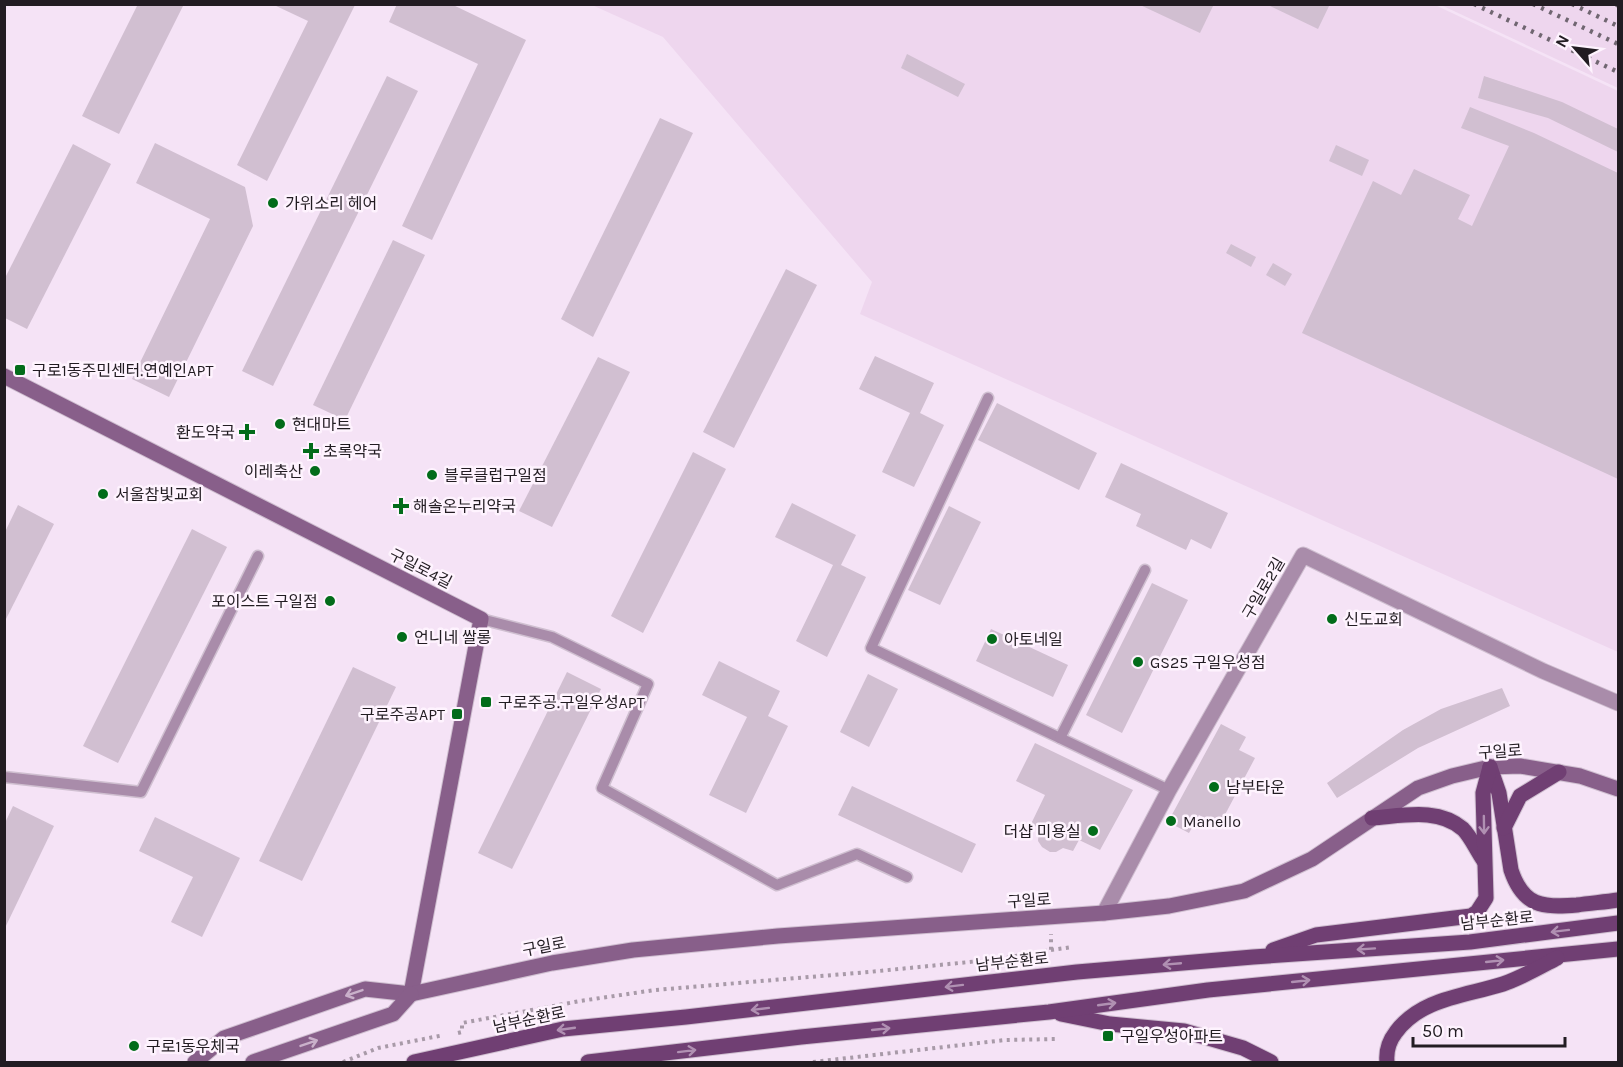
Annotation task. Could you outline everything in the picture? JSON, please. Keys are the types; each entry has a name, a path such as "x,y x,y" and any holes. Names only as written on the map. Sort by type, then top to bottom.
{"main road":[{"name":"구일로4길","path":"4,376 481,620"},
{"path":"254,1062 393,1014 411,994 481,620"},
{"name":"구일로","path":"195,1062 224,1038 365,989 411,994 552,963 633,950 778,936 1104,913 1169,906 1244,891 1311,859 1418,788 1452,776 1490,767 1520,766 1559,772 1580,776 1618,789"},
{"path":"1490,767 1500,793 1511,870 1515,882 1531,901 1539,905 1554,907 1618,900"},
{"path":"1253,957 1316,935 1471,916 1477,912 1486,898 1484,793 1490,767"},
{"path":"1504,828 1520,796 1559,772"},
{"path":"1372,818 1424,814 1441,817 1465,831 1484,861"},
{"name":"남부순환로","path":"414,1062 563,1029 1077,972 1470,942 1618,923"},
{"path":"588,1062 801,1037 1049,1012 1208,990 1618,949"},
{"path":"1387,1062 1388,1047 1392,1037 1402,1024 1419,1010 1467,993 1504,984 1568,953"},
{"path":"1049,1012 1110,1024 1185,1030 1243,1048 1271,1062"}],"street":[{"name":"구일로2길","path":"1104,913 1169,789 1303,555 1544,671 1618,703"}],"lane":[{"path":"988,398 871,648 1169,789"},
{"path":"4,777 141,792 258,556"},
{"path":"1060,738 1146,570"},
{"path":"481,620 552,637 648,684 602,788 777,885 857,854 906,877"}],"path":[{"path":"1051,934 1052,950"},
{"path":"344,1062 378,1048 462,1032 462,1023 580,1001 656,990 999,959 1073,947"},
{"path":"813,1062 1005,1040 1057,1039"}],"shaded area":[{"path":"592,5 1435,5 1618,91 1618,652 860,314 872,282 663,37"},
{"path":"1441,5 1618,5 1618,88"}],"building":[{"path":"138,4 184,4 119,134 82,116"},
{"path":"397,4 451,4 526,40 432,240 402,226 478,64 389,22"},
{"path":"1138,4 1214,4 1200,33"},
{"path":"1266,4 1330,4 1318,29"},
{"path":"274,5 355,5 267,181 237,165 308,21"},
{"path":"907,54 965,84 958,97 901,68"},
{"path":"387,76 418,91 273,386 242,371"},
{"path":"1484,76 1562,102 1618,129 1618,152 1548,118 1478,98"},
{"path":"1470,107 1534,133 1618,173 1618,479 1302,333 1373,181 1401,195 1414,169 1470,195 1458,219 1472,226 1509,146 1461,128"},
{"path":"660,118 693,133 593,337 561,319"},
{"path":"155,143 245,187 253,226 169,397 132,379 210,219 136,183"},
{"path":"73,144 111,164 27,329 5,318 5,278"},
{"path":"1336,145 1369,160 1362,176 1329,161"},
{"path":"393,240 425,255 345,420 313,405"},
{"path":"1231,244 1256,257 1251,267 1226,253"},
{"path":"1273,263 1292,274 1285,286 1266,275"},
{"path":"786,269 817,285 734,448 703,432"},
{"path":"875,356 934,383 920,413 944,425 914,487 882,472 910,413 859,389"},
{"path":"598,357 630,372 552,527 519,511"},
{"path":"997,403 1097,453 1079,490 978,440"},
{"path":"693,452 726,469 643,633 611,616"},
{"path":"1121,463 1228,513 1211,549 1191,539 1186,550 1136,526 1141,514 1105,497"},
{"path":"792,503 856,535 841,565 866,577 827,657 796,641 833,565 775,537"},
{"path":"18,505 54,524 5,621 5,532"},
{"path":"949,506 981,522 940,605 908,590"},
{"path":"192,529 227,547 118,763 83,746"},
{"path":"1152,583 1188,600 1122,733 1086,715"},
{"path":"991,629 1068,665 1053,697 976,661"},
{"path":"719,661 780,691 768,716 788,726 746,813 709,795 747,717 702,695"},
{"path":"353,667 396,687 302,881 259,861"},
{"path":"567,672 601,689 512,869 478,853"},
{"path":"868,674 898,689 869,747 840,732"},
{"path":"1502,688 1510,706 1418,748 1337,798 1327,783 1403,730 1441,709"},
{"name":"남부타운","path":"1221,724 1246,737 1239,750 1255,758 1219,826 1199,815 1189,833 1168,822"},
{"path":"1035,743 1133,790 1100,850 1079,840 1073,851 1063,848 1050,852 1038,841 1039,828 1031,824 1045,795 1016,781"},
{"path":"852,786 976,844 962,873 838,815"},
{"path":"13,806 54,826 4,930 4,825"},
{"path":"155,817 240,858 202,937 171,922 193,877 139,851"}],"railway":[{"path":"1474,4 1618,72"},
{"path":"1533,4 1618,44"},
{"path":"1572,4 1618,26"}],"place":[{"name":"가위소리 헤어","path":"273,203"},
{"name":"구로1동주민센터.연예인APT","path":"20,370"},
{"name":"현대마트","path":"280,424"},
{"name":"환도약국","path":"247,432"},
{"name":"초록약국","path":"311,451"},
{"name":"이레축산","path":"315,471"},
{"name":"블루클럽구일점","path":"432,475"},
{"name":"서울참빛교회","path":"103,494"},
{"name":"해솔온누리약국","path":"401,506"},
{"name":"포이스트 구일점","path":"330,601"},
{"name":"신도교회","path":"1332,619"},
{"name":"언니네 쌀롱","path":"402,637"},
{"name":"아토네일","path":"992,639"},
{"name":"GS25 구일우성점","path":"1138,662"},
{"name":"구로주공.구일우성APT","path":"486,702"},
{"name":"구로주공APT","path":"457,714"},
{"name":"남부타운","path":"1214,787"},
{"name":"Manello","path":"1171,821"},
{"name":"더샵 미용실","path":"1093,831"},
{"name":"구일우성아파트","path":"1108,1036"},
{"name":"구로1동우체국","path":"134,1046"}]}
